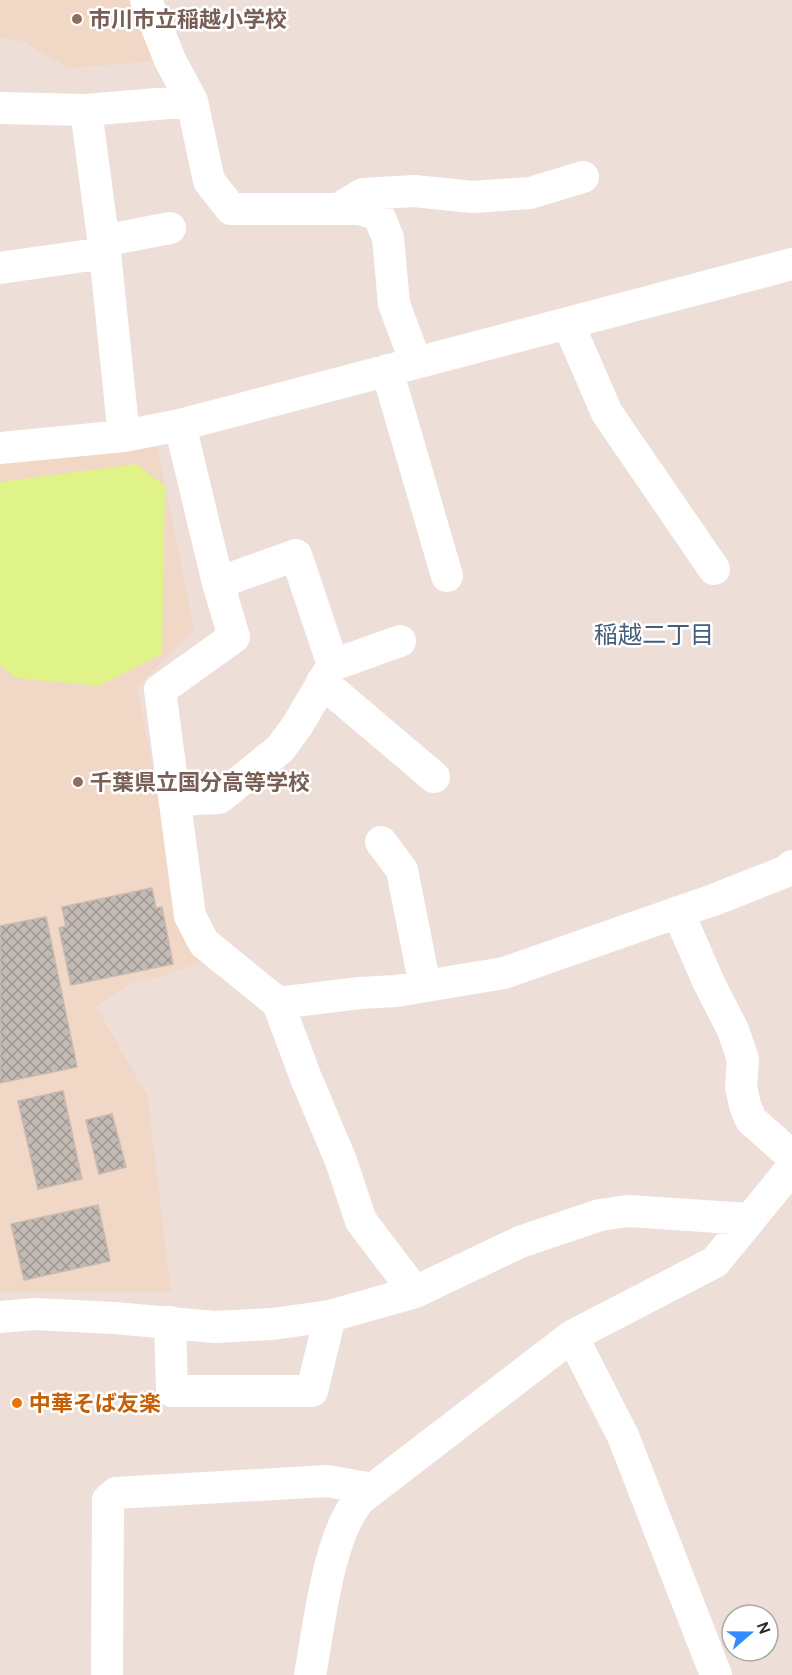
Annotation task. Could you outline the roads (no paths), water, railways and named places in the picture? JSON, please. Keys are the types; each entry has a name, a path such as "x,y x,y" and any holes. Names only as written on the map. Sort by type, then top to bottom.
{"street":[{"path":"146,0 171,60 192,101 208,181 231,209 349,209 378,214 388,238 402,366 447,576"},
{"path":"0,108 86,110 192,101"},
{"path":"86,110 104,247 124,436"},
{"path":"349,209 363,194 414,190 473,197 531,193 583,177"},
{"path":"0,268 104,247 170,228"},
{"path":"0,448 124,436 180,425 792,264"},
{"path":"568,323 608,413 714,569"},
{"path":"180,425 218,583 234,637 160,690 190,916 204,943 278,1003 341,1161 361,1221 415,1292"},
{"path":"218,583 296,555 328,673 434,777"},
{"path":"175,800 219,798 280,749 297,726 328,673 400,641"},
{"path":"381,842 402,870 425,986"},
{"path":"278,1003 360,993 396,992 504,973 678,912 787,871 792,866"},
{"path":"678,912 709,983 733,1030 743,1059 741,1087 745,1105 752,1120 792,1156"},
{"path":"310,1675 323,1601 340,1532 353,1507 372,1489 572,1336 715,1262 792,1168"},
{"path":"0,1317 35,1314 215,1327 272,1324 330,1316 415,1292 520,1242 600,1215 628,1211 749,1219"},
{"path":"170,1322 172,1391 312,1391 330,1316"},
{"path":"572,1336 642,1480 716,1675"},
{"path":"107,1675 108,1500 116,1493 327,1481 372,1489"}],"place":[{"name":"市川市立稲越小学校","path":"77,19"},
{"name":"千葉県立国分高等学校","path":"78,782"},
{"name":"中華そば友楽","path":"17,1403"}],"district":[{"name":"稲越二丁目","path":"654,635"}]}
